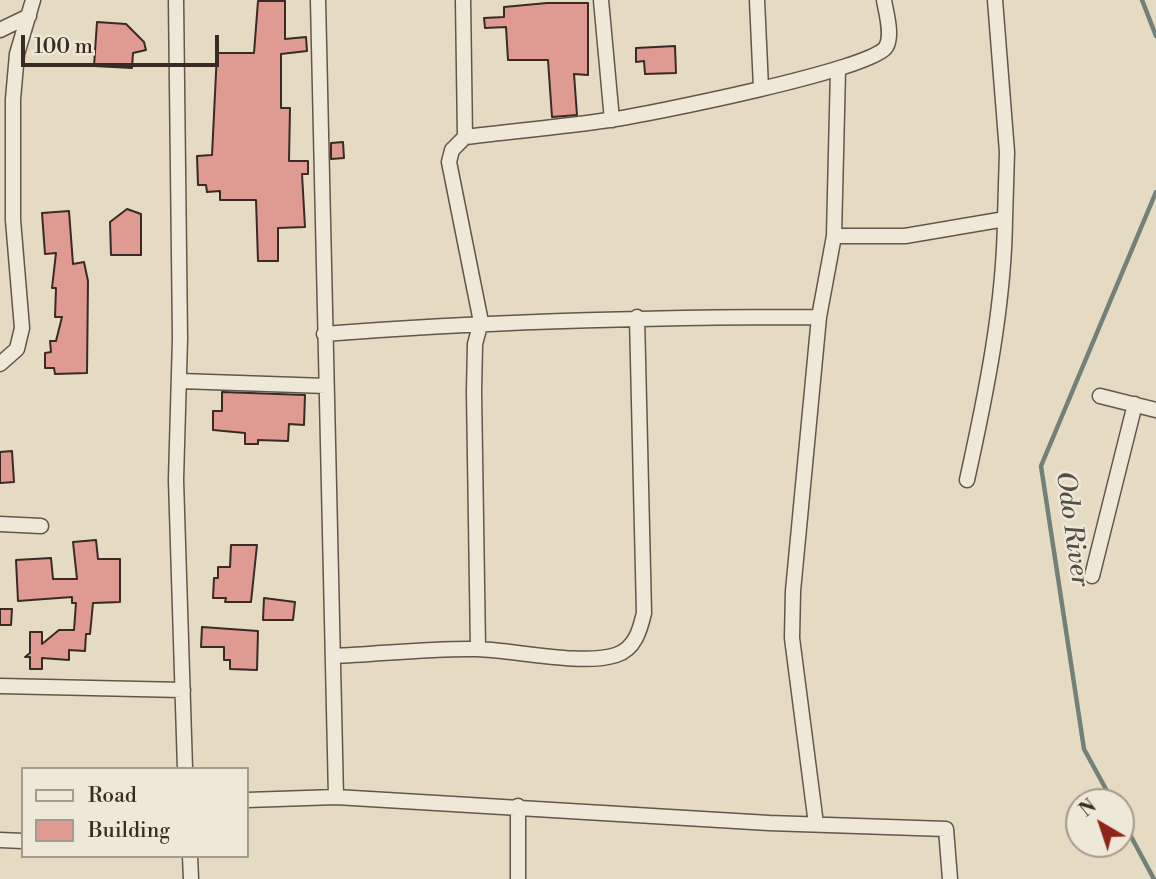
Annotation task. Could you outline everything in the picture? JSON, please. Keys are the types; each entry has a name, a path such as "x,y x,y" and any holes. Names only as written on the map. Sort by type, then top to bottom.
{"street":[{"path":"0,364 17,349 22,328 7,220 17,54 33,0"},
{"path":"176,0 180,380 176,480 185,767"},
{"path":"318,0 336,797"},
{"path":"463,0 465,137"},
{"path":"601,0 612,120"},
{"path":"757,0 761,88"},
{"path":"478,649 474,392 475,344 481,321 449,162 452,150 465,137 612,120 838,70 876,57 886,49 889,38 884,0"},
{"path":"967,480 985,400 1005,261 1007,152 995,0"},
{"path":"0,30 29,16"},
{"path":"816,824 792,638 793,592 819,317 834,236 838,70"},
{"path":"834,236 905,236 1005,219"},
{"path":"324,334 481,321 637,317 819,317"},
{"path":"333,656 478,649 536,656 617,655 631,646 639,633 644,613 637,317"},
{"path":"180,380 326,386"},
{"path":"1100,396 1156,410"},
{"path":"1092,576 1135,404"},
{"path":"0,524 41,526"},
{"path":"0,686 183,690"},
{"path":"248,800 336,797 946,829 950,879"},
{"path":"518,806 519,879"},
{"path":"0,840 21,841"},
{"path":"190,858 191,879"}],"building":[{"path":"258,1 285,1 285,39 306,37 307,51 281,54 281,108 290,108 289,161 308,161 308,174 302,174 305,227 278,228 278,261 258,261 256,200 220,200 220,191 207,192 206,185 198,185 197,156 212,155 217,53 254,53"},
{"path":"588,3 588,75 574,74 577,115 552,117 548,60 508,60 506,27 485,28 484,18 504,17 504,7"},
{"path":"97,22 126,24 144,42 146,50 133,53 132,68 94,66"},
{"path":"675,46 676,73 645,74 644,61 636,62 636,48"},
{"path":"343,142 344,158 331,159 331,143"},
{"path":"127,209 141,214 141,255 111,255 110,222"},
{"path":"69,211 73,264 84,262 88,281 87,373 55,374 54,368 45,368 45,353 51,352 50,341 56,341 62,317 55,317 56,288 52,288 56,253 45,254 42,213"},
{"path":"222,392 305,395 304,425 289,424 288,441 258,440 258,444 245,444 245,433 213,430 213,411 222,411"},
{"path":"12,451 14,482 0,483 0,452"},
{"path":"96,540 98,559 120,559 120,602 93,603 90,634 86,634 85,651 69,650 69,660 42,658 42,669 30,669 30,657 25,657 30,653 30,632 42,632 42,644 59,630 74,630 76,603 72,603 72,597 18,601 16,560 51,558 53,579 77,579 73,542"},
{"path":"231,545 257,545 251,602 225,602 226,598 213,598 214,578 218,578 218,567 230,567"},
{"path":"264,598 295,602 293,620 263,620"},
{"path":"0,609 12,609 11,625 0,625"},
{"path":"202,627 258,631 257,670 230,669 230,660 224,660 224,647 201,647"}],"waterway":[{"name":"Odo River","path":"1142,0 1156,36"},
{"name":"Odo River","path":"1105,788 1084,749 1041,466 1156,192"},
{"name":"Odo River","path":"1135,844 1154,879"}]}
